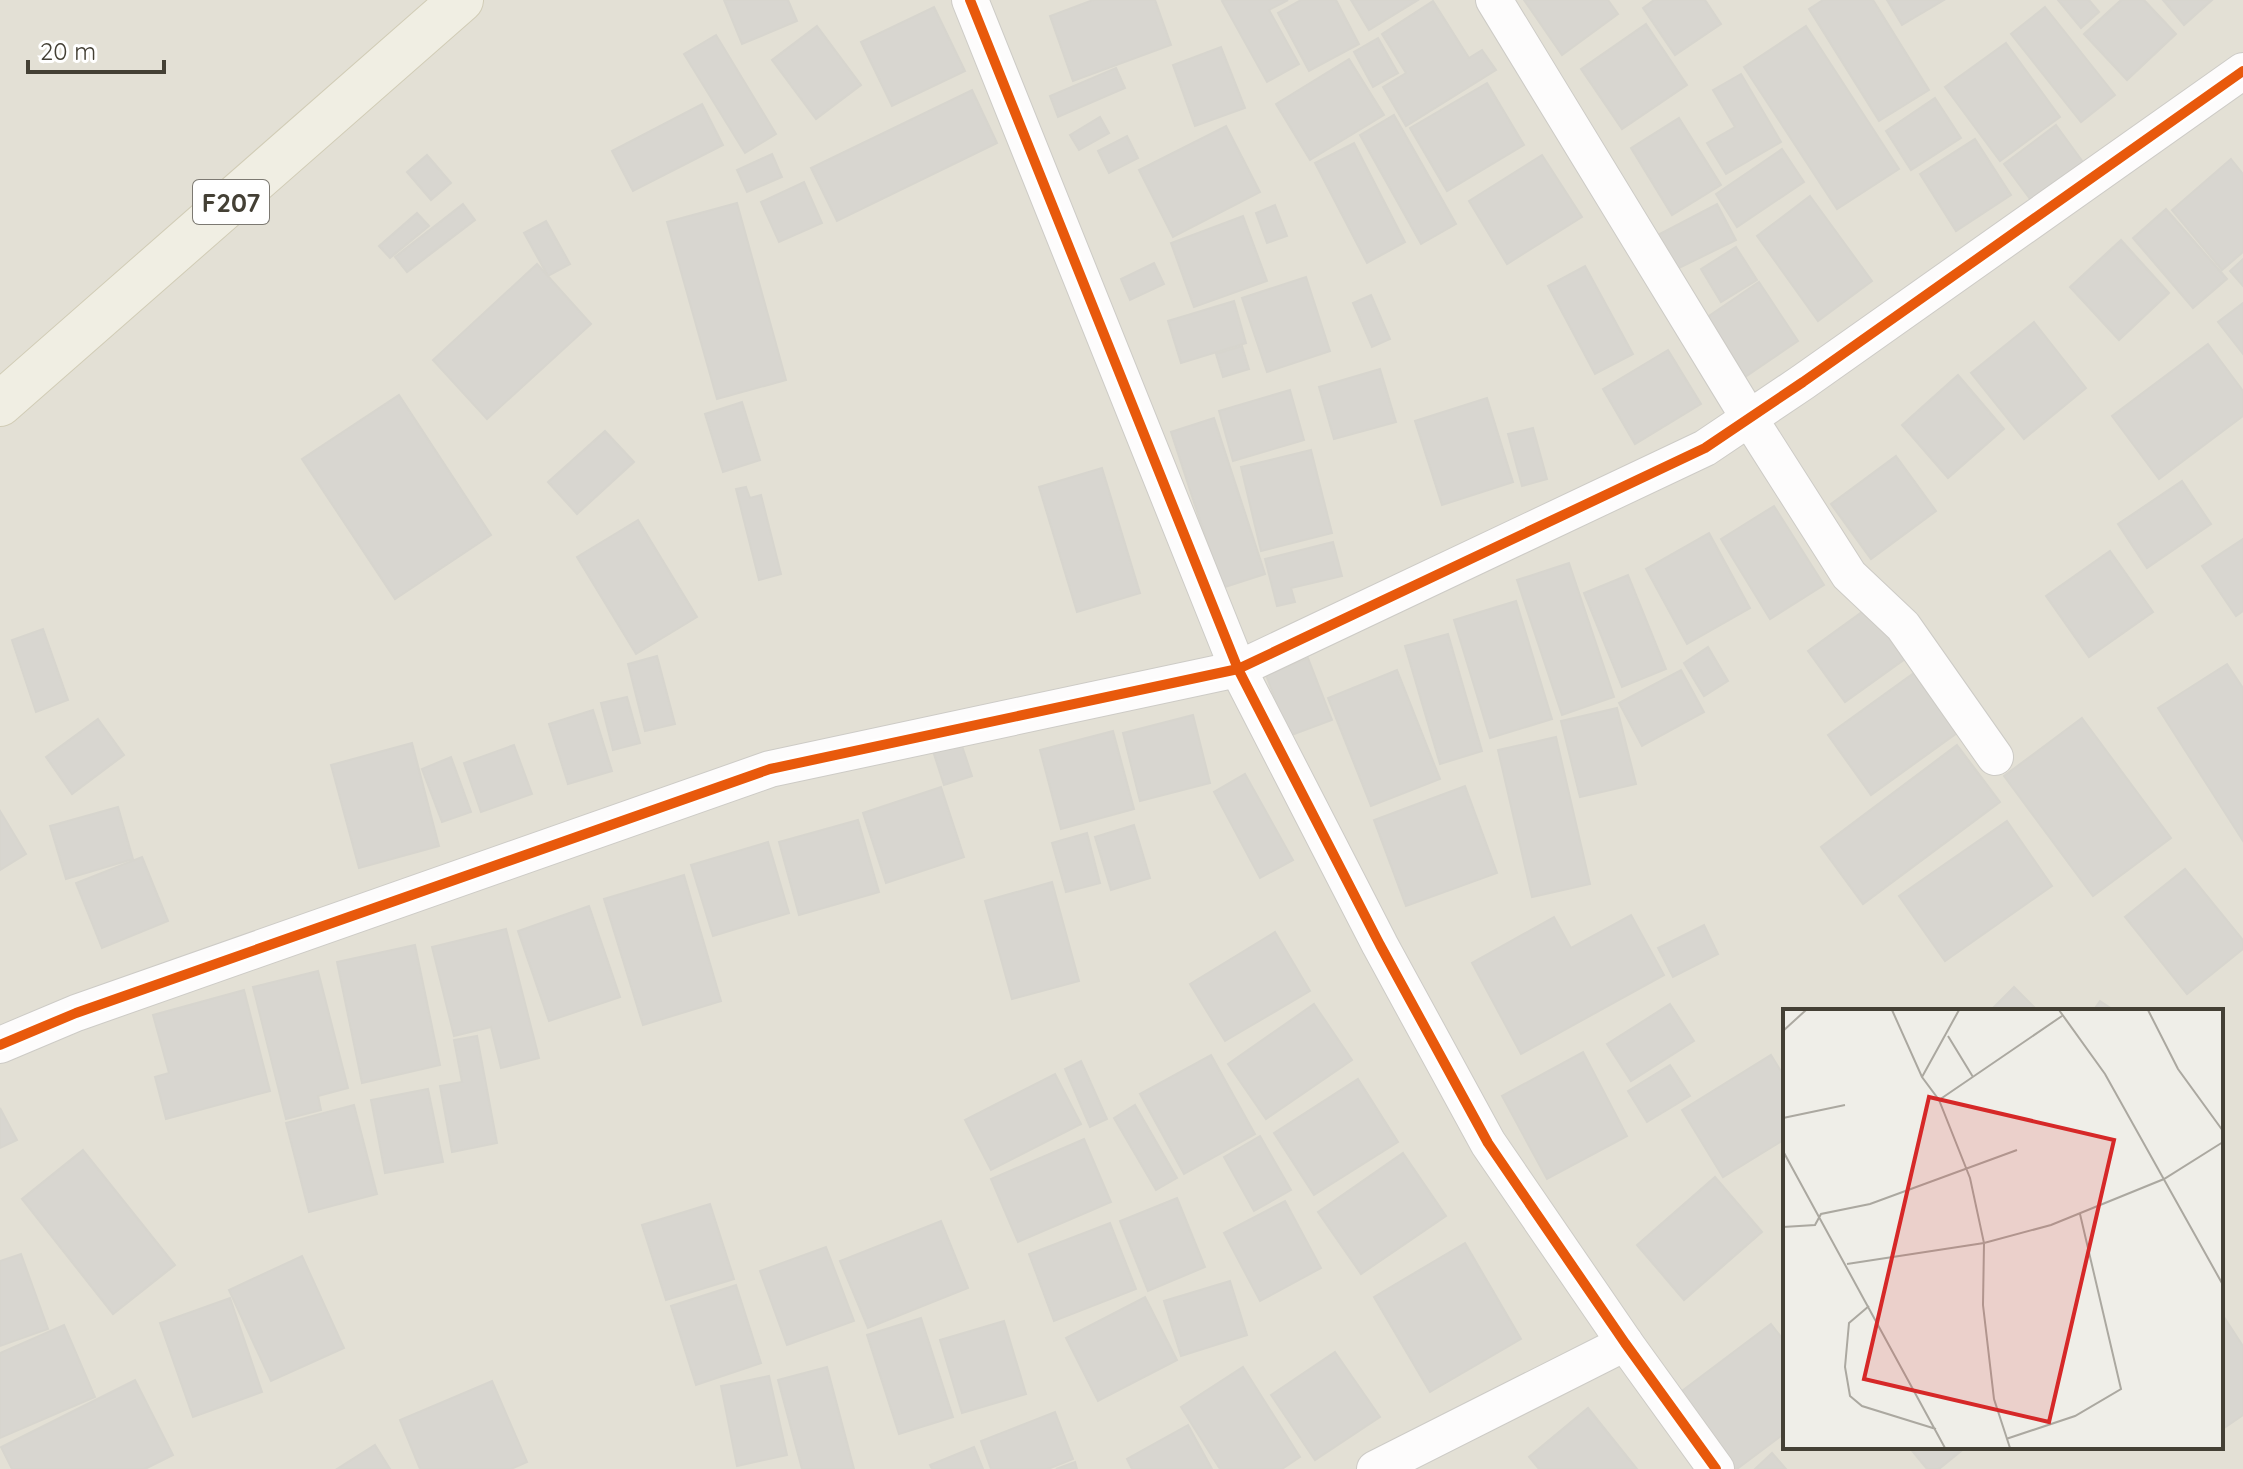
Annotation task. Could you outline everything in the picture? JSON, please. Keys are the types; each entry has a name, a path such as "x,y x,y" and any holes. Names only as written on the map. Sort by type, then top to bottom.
{"main road":[{"name":"F207","path":"0,404 461,0"}],"street":[{"path":"970,0 1238,669 1380,945 1488,1143 1716,1469"},
{"path":"1494,0 1749,418 1849,575 1903,626 1995,757"},
{"path":"0,1045 91,1007 770,769 1238,669 1705,448 2242,75"},
{"path":"1375,1469 1625,1343"}],"shaded area":[{"path":"0,0 2243,0 2243,1469 0,1469"}],"building":[{"path":"724,0 788,0 797,21 742,44"},
{"path":"1093,0 1155,0 1171,45 1073,81 1050,16"},
{"path":"1288,0 1269,10 1299,64 1267,82 1222,1"},
{"path":"1301,0 1336,0 1359,44 1309,71 1278,13"},
{"path":"1351,0 1418,0 1369,30"},
{"path":"1524,0 1608,0 1618,14 1562,55"},
{"path":"1654,0 1705,0 1721,24 1675,55 1643,8"},
{"path":"1823,0 1873,0 1929,90 1879,121 1809,9"},
{"path":"1887,0 1944,0 1902,25"},
{"path":"2058,0 2089,0 2099,12 2081,28"},
{"path":"2121,0 2144,0 2176,34 2127,80 2084,34"},
{"path":"2163,0 2212,0 2184,25"},
{"path":"1433,1 1469,58 1482,50 1496,70 1406,126 1383,87 1406,73 1382,34"},
{"path":"934,7 965,71 892,106 861,42"},
{"path":"2045,7 2115,95 2081,122 2011,34"},
{"path":"1646,24 1687,85 1622,129 1581,69"},
{"path":"817,26 861,85 816,119 772,60"},
{"path":"1806,26 1899,169 1837,209 1744,67"},
{"path":"716,35 776,134 745,153 684,54"},
{"path":"1378,38 1398,73 1373,87 1354,52"},
{"path":"2006,43 2060,117 2000,161 1945,87"},
{"path":"1221,47 1245,108 1195,126 1173,65"},
{"path":"1349,59 1384,115 1310,160 1276,104"},
{"path":"1116,68 1125,88 1058,117 1050,96"},
{"path":"1741,74 1781,142 1726,174 1707,143 1735,127 1713,90"},
{"path":"1487,83 1524,145 1447,191 1410,128"},
{"path":"972,90 997,143 837,221 811,168"},
{"path":"1935,98 1961,138 1911,170 1886,131"},
{"path":"702,104 723,145 633,191 612,151"},
{"path":"1394,115 1456,224 1421,244 1360,135"},
{"path":"1100,117 1109,133 1079,150 1070,135"},
{"path":"1679,118 1721,185 1672,215 1631,148"},
{"path":"2056,125 2088,169 2036,207 2004,164"},
{"path":"1226,126 1260,192 1173,237 1139,170"},
{"path":"1127,136 1138,158 1109,173 1098,151"},
{"path":"1975,139 2011,195 1956,231 1920,174"},
{"path":"1354,143 1405,242 1367,263 1315,163"},
{"path":"1782,149 1804,182 1737,227 1716,194"},
{"path":"772,154 782,177 747,192 737,170"},
{"path":"427,155 451,183 431,200 407,172"},
{"path":"1542,155 1582,217 1507,264 1469,201"},
{"path":"2231,159 2243,174 2243,252 2222,270 2172,210"},
{"path":"804,182 822,223 779,242 761,202"},
{"path":"1810,196 1872,281 1818,321 1757,236"},
{"path":"737,203 786,380 717,399 667,222"},
{"path":"463,204 475,220 407,272 395,257"},
{"path":"1717,204 1736,240 1673,271 1656,236"},
{"path":"1275,205 1287,236 1267,243 1256,213"},
{"path":"2166,209 2227,279 2193,308 2133,238"},
{"path":"417,213 429,226 390,258 379,246"},
{"path":"1243,216 1267,281 1194,307 1171,243"},
{"path":"546,221 570,264 548,276 524,233"},
{"path":"2121,240 2169,293 2119,340 2070,287"},
{"path":"1736,247 1757,280 1721,302 1701,269"},
{"path":"2243,259 2243,286 2230,271"},
{"path":"1154,263 1164,284 1130,300 1121,279"},
{"path":"537,264 591,324 487,419 433,360"},
{"path":"1585,266 1633,354 1595,374 1548,286"},
{"path":"1306,277 1330,351 1267,372 1242,298"},
{"path":"1759,282 1798,341 1742,379 1703,320"},
{"path":"1371,295 1390,339 1372,347 1353,303"},
{"path":"1234,301 1246,343 1181,363 1168,321"},
{"path":"2243,303 2243,354 2218,322"},
{"path":"2034,322 2086,388 2024,439 1971,373"},
{"path":"2208,344 2243,391 2243,416 2159,479 2112,416"},
{"path":"1242,346 1249,369 1223,377 1216,354"},
{"path":"1668,350 1701,404 1635,444 1603,389"},
{"path":"1380,369 1396,422 1334,439 1319,387"},
{"path":"1958,375 2004,429 1948,478 1902,425"},
{"path":"1290,390 1304,440 1233,461 1219,411"},
{"path":"399,395 491,535 395,599 302,459"},
{"path":"1487,398 1513,482 1442,505 1415,421"},
{"path":"742,402 760,460 723,472 705,414"},
{"path":"1214,418 1265,574 1222,588 1171,432"},
{"path":"1533,428 1547,479 1522,486 1508,434"},
{"path":"605,431 634,462 577,514 548,482"},
{"path":"1311,450 1332,533 1261,551 1241,467"},
{"path":"1896,456 1936,511 1871,559 1831,504"},
{"path":"1102,468 1140,593 1077,612 1039,487"},
{"path":"2182,481 2211,524 2147,568 2118,524"},
{"path":"746,487 750,498 761,495 781,574 759,580 736,489"},
{"path":"1774,506 1824,585 1770,619 1721,539"},
{"path":"638,520 697,617 636,654 577,557"},
{"path":"1709,533 1750,608 1687,644 1646,569"},
{"path":"2243,539 2243,611 2236,616 2202,566"},
{"path":"1333,542 1342,576 1291,588 1295,602 1277,606 1265,559"},
{"path":"2110,551 2153,612 2089,657 2046,596"},
{"path":"1569,563 1614,697 1562,715 1517,580"},
{"path":"1628,575 1666,669 1622,687 1584,593"},
{"path":"1516,601 1552,719 1490,738 1454,620"},
{"path":"1869,607 1905,659 1845,702 1808,651"},
{"path":"43,629 68,700 36,712 12,640"},
{"path":"1448,634 1482,751 1440,764 1405,646"},
{"path":"1708,647 1728,681 1704,696 1684,663"},
{"path":"657,656 675,724 645,731 628,664"},
{"path":"1308,658 1332,720 1289,736 1266,675"},
{"path":"2227,664 2243,688 2243,841 2158,708"},
{"path":"1397,670 1440,779 1371,806 1328,698"},
{"path":"1681,670 1704,712 1642,746 1619,703"},
{"path":"1914,673 1957,733 1871,795 1828,735"},
{"path":"627,697 640,743 613,750 601,703"},
{"path":"1617,708 1636,784 1580,797 1561,721"},
{"path":"593,710 612,771 568,784 549,724"},
{"path":"1193,715 1210,783 1140,801 1123,733"},
{"path":"2082,718 2171,838 2093,896 2004,776"},
{"path":"98,719 124,755 72,794 46,757"},
{"path":"1113,731 1134,809 1061,829 1040,750"},
{"path":"1556,737 1590,884 1532,897 1498,750"},
{"path":"412,743 439,846 359,868 331,765"},
{"path":"961,743 972,776 944,785 933,751"},
{"path":"514,745 532,794 481,812 464,763"},
{"path":"1957,745 2000,802 1863,904 1821,847"},
{"path":"451,757 471,812 442,822 422,769"},
{"path":"1245,774 1293,860 1260,878 1214,792"},
{"path":"1465,786 1497,873 1406,906 1374,820"},
{"path":"941,787 964,857 886,883 863,813"},
{"path":"118,807 133,859 66,879 50,826"},
{"path":"0,811 26,854 0,870"},
{"path":"858,820 879,892 799,915 779,842"},
{"path":"2007,821 2052,886 1945,961 1899,896"},
{"path":"1134,825 1150,878 1111,890 1095,837"},
{"path":"1087,833 1100,883 1066,892 1052,843"},
{"path":"768,842 789,913 713,936 691,865"},
{"path":"142,857 168,921 102,948 76,883"},
{"path":"2185,869 2243,940 2243,949 2187,994 2125,917"},
{"path":"684,875 721,1001 643,1025 604,899"},
{"path":"1052,882 1079,981 1012,999 985,901"},
{"path":"589,906 620,997 549,1021 518,931"},
{"path":"1631,915 1664,975 1521,1054 1472,963 1554,917 1571,948"},
{"path":"1704,925 1718,954 1673,977 1658,948"},
{"path":"506,929 539,1058 501,1068 491,1027 454,1036 432,947"},
{"path":"1275,932 1310,991 1225,1041 1190,984"},
{"path":"415,945 440,1065 362,1083 337,962"},
{"path":"318,971 348,1088 318,1096 321,1110 286,1119 253,987"},
{"path":"2014,987 2036,1009 1992,1009"},
{"path":"244,990 270,1091 166,1119 155,1077 169,1073 153,1015"},
{"path":"2100,1001 2112,1009 2094,1009"},
{"path":"1314,1004 1352,1060 1266,1119 1228,1064"},
{"path":"1670,1004 1694,1041 1631,1081 1607,1044"},
{"path":"477,1036 497,1143 452,1152 440,1086 462,1082 454,1040"},
{"path":"1583,1052 1627,1136 1547,1179 1502,1096"},
{"path":"1211,1055 1255,1134 1184,1174 1140,1094"},
{"path":"1771,1055 1783,1075 1783,1140 1723,1177 1682,1110"},
{"path":"1081,1061 1107,1119 1090,1127 1065,1069"},
{"path":"1670,1065 1690,1096 1647,1122 1628,1091"},
{"path":"1055,1074 1081,1124 991,1170 965,1120"},
{"path":"1358,1079 1398,1142 1314,1195 1274,1133"},
{"path":"428,1089 443,1162 385,1173 371,1100"},
{"path":"354,1105 377,1194 309,1212 286,1123"},
{"path":"1135,1105 1177,1178 1156,1190 1114,1118"},
{"path":"0,1108 17,1140 0,1148"},
{"path":"1260,1136 1291,1190 1254,1211 1224,1157"},
{"path":"1084,1139 1111,1202 1018,1242 991,1179"},
{"path":"83,1150 175,1265 113,1314 22,1199"},
{"path":"1403,1153 1446,1216 1361,1274 1318,1212"},
{"path":"1715,1177 1762,1232 1684,1300 1637,1245"},
{"path":"1177,1198 1205,1267 1148,1291 1120,1221"},
{"path":"1285,1201 1321,1268 1260,1301 1224,1233"},
{"path":"710,1204 734,1279 666,1300 642,1225"},
{"path":"941,1221 968,1288 868,1328 840,1261"},
{"path":"1110,1223 1136,1289 1054,1321 1029,1254"},
{"path":"1465,1243 1521,1339 1430,1392 1374,1297"},
{"path":"826,1247 854,1321 787,1345 760,1271"},
{"path":"21,1254 48,1329 0,1346 0,1261"},
{"path":"302,1256 344,1348 271,1381 229,1290"},
{"path":"1230,1281 1247,1335 1181,1356 1164,1301"},
{"path":"736,1285 761,1363 696,1385 671,1306"},
{"path":"1145,1297 1177,1360 1098,1401 1066,1338"},
{"path":"230,1298 262,1392 193,1417 160,1323"},
{"path":"921,1318 953,1417 899,1434 867,1335"},
{"path":"2223,1318 2243,1346 2243,1415 2223,1429"},
{"path":"1004,1321 1026,1394 962,1413 940,1340"},
{"path":"1771,1324 1783,1339 1783,1434 1737,1469 1678,1394"},
{"path":"64,1325 95,1397 0,1438 0,1353"},
{"path":"1335,1352 1380,1417 1315,1460 1271,1395"},
{"path":"827,1367 854,1469 802,1469 778,1380"},
{"path":"1243,1367 1300,1457 1282,1469 1220,1469 1181,1407"},
{"path":"769,1376 787,1455 737,1466 721,1386"},
{"path":"135,1380 173,1455 145,1469 12,1469 1,1447"},
{"path":"492,1381 527,1462 511,1469 420,1469 400,1420"},
{"path":"1588,1408 1637,1469 1539,1469 1529,1457"},
{"path":"1055,1412 1073,1459 1048,1469 991,1469 981,1441"},
{"path":"1188,1425 1212,1469 1132,1469 1127,1459"},
{"path":"375,1445 390,1469 337,1469"},
{"path":"974,1447 983,1469 932,1469 930,1465"},
{"path":"1911,1449 1964,1449 1939,1469 1927,1469"},
{"path":"1772,1453 1786,1469 1755,1469"},
{"path":"1075,1462 1077,1469 1056,1469"}],"cycle path":[{"path":"970,0 1238,669 1380,945 1488,1143 1716,1469"},
{"path":"0,1045 76,1013 770,769 1238,669 1705,448 2243,71"}]}
